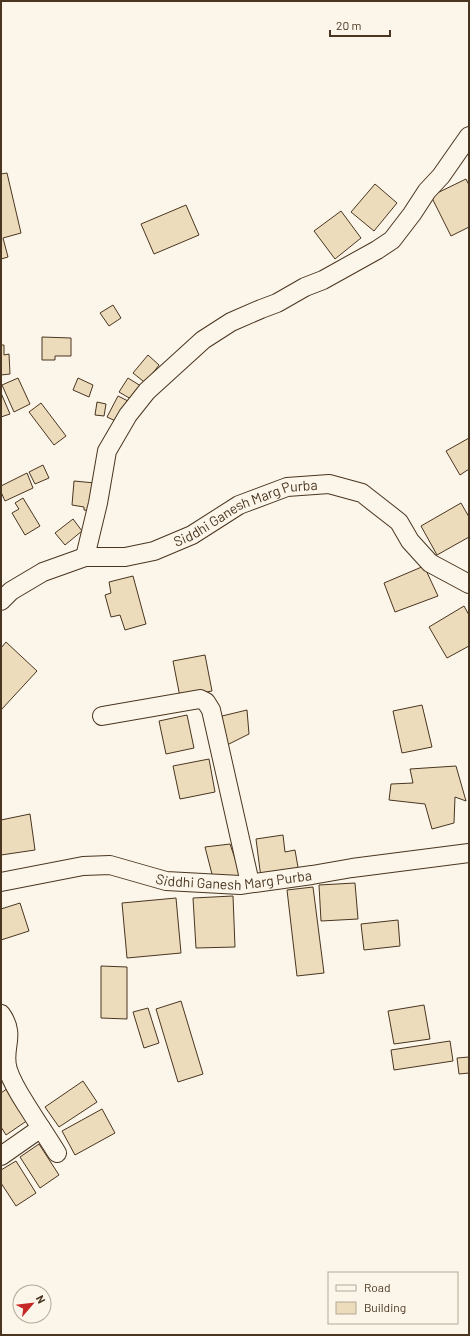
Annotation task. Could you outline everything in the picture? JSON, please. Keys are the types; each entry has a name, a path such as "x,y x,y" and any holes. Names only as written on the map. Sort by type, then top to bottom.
{"street":[{"path":"85,556 98,502 107,451 128,415 147,392 203,340 231,322 277,303 305,287 336,273 392,240 427,191 441,176 469,136"},
{"name":"Siddhi Ganesh Marg Purba","path":"1,601 10,591 44,572 85,556 125,557 154,551 192,535 239,505 287,487 329,484 362,493 399,522 410,541 430,563 469,584"},
{"path":"102,716 200,699 206,702 212,710 250,883"},
{"name":"Siddhi Ganesh Marg Purba","path":"1,882 84,866 110,865 166,881 240,885 469,853"},
{"path":"1,1014 6,1021 9,1031 5,1060 8,1071 18,1092 58,1153"},
{"path":"1,1156 41,1128"}],"building":[{"path":"7,173 21,233 3,238 8,257 1,259 1,174"},
{"path":"466,179 469,185 469,227 451,236 431,196"},
{"path":"375,184 397,203 374,231 351,212"},
{"path":"186,205 199,235 154,254 141,224"},
{"path":"341,211 361,238 335,259 314,231"},
{"path":"113,305 121,318 109,326 100,313"},
{"path":"42,337 71,338 71,356 55,356 55,360 42,360"},
{"path":"1,345 4,345 4,355 9,354 10,374 1,375"},
{"path":"148,355 159,365 150,377 153,379 148,385 133,373"},
{"path":"18,378 30,404 14,412 2,385"},
{"path":"78,378 93,385 89,397 73,390"},
{"path":"128,378 144,388 136,402 119,392"},
{"path":"1,393 10,414 1,417"},
{"path":"118,396 132,403 122,424 107,417"},
{"path":"97,402 106,404 104,416 95,415"},
{"path":"41,403 66,436 54,445 29,412"},
{"path":"469,438 469,469 460,475 446,451"},
{"path":"43,465 49,478 35,484 29,472"},
{"path":"27,473 33,488 5,501 1,492 1,486"},
{"path":"74,481 95,483 93,511 84,510 84,507 72,505"},
{"path":"23,498 40,526 25,535 12,513 19,509 15,503"},
{"path":"461,503 469,517 469,537 437,555 421,526"},
{"path":"73,519 82,531 65,545 55,533"},
{"path":"424,566 438,596 395,612 384,583"},
{"path":"133,576 146,624 125,630 120,615 111,617 105,595 111,593 109,582"},
{"path":"464,606 469,615 469,646 447,658 429,627"},
{"path":"6,642 37,671 1,710 1,648"},
{"path":"205,655 212,691 180,697 173,661"},
{"path":"422,705 432,747 402,753 393,711"},
{"path":"247,710 249,734 225,746 222,716"},
{"path":"187,715 194,748 166,754 159,721"},
{"path":"209,759 215,792 180,799 173,766"},
{"path":"456,766 466,801 455,797 454,823 432,829 425,804 389,800 391,784 413,783 410,769"},
{"path":"30,814 35,850 1,855 1,820"},
{"path":"283,835 285,852 295,850 299,873 261,878 256,839"},
{"path":"230,844 241,876 214,882 205,847"},
{"path":"355,883 358,919 321,921 319,885"},
{"path":"313,887 324,973 297,976 287,890"},
{"path":"233,896 235,947 196,948 193,898"},
{"path":"176,898 181,953 127,958 122,903"},
{"path":"20,903 29,931 1,940 1,909"},
{"path":"398,920 400,946 364,950 361,924"},
{"path":"101,966 127,967 127,1019 101,1018"},
{"path":"181,1001 203,1074 178,1082 156,1009"},
{"path":"424,1005 430,1039 394,1044 388,1011"},
{"path":"148,1008 159,1043 144,1048 133,1012"},
{"path":"450,1041 453,1061 394,1070 391,1050"},
{"path":"469,1057 469,1073 459,1074 457,1058"},
{"path":"83,1081 97,1102 59,1127 45,1107"},
{"path":"8,1088 28,1120 6,1135 1,1127 1,1093"},
{"path":"102,1109 115,1133 75,1155 62,1131"},
{"path":"39,1144 59,1175 40,1188 20,1157"},
{"path":"16,1161 36,1193 16,1206 1,1183 1,1170"}]}
